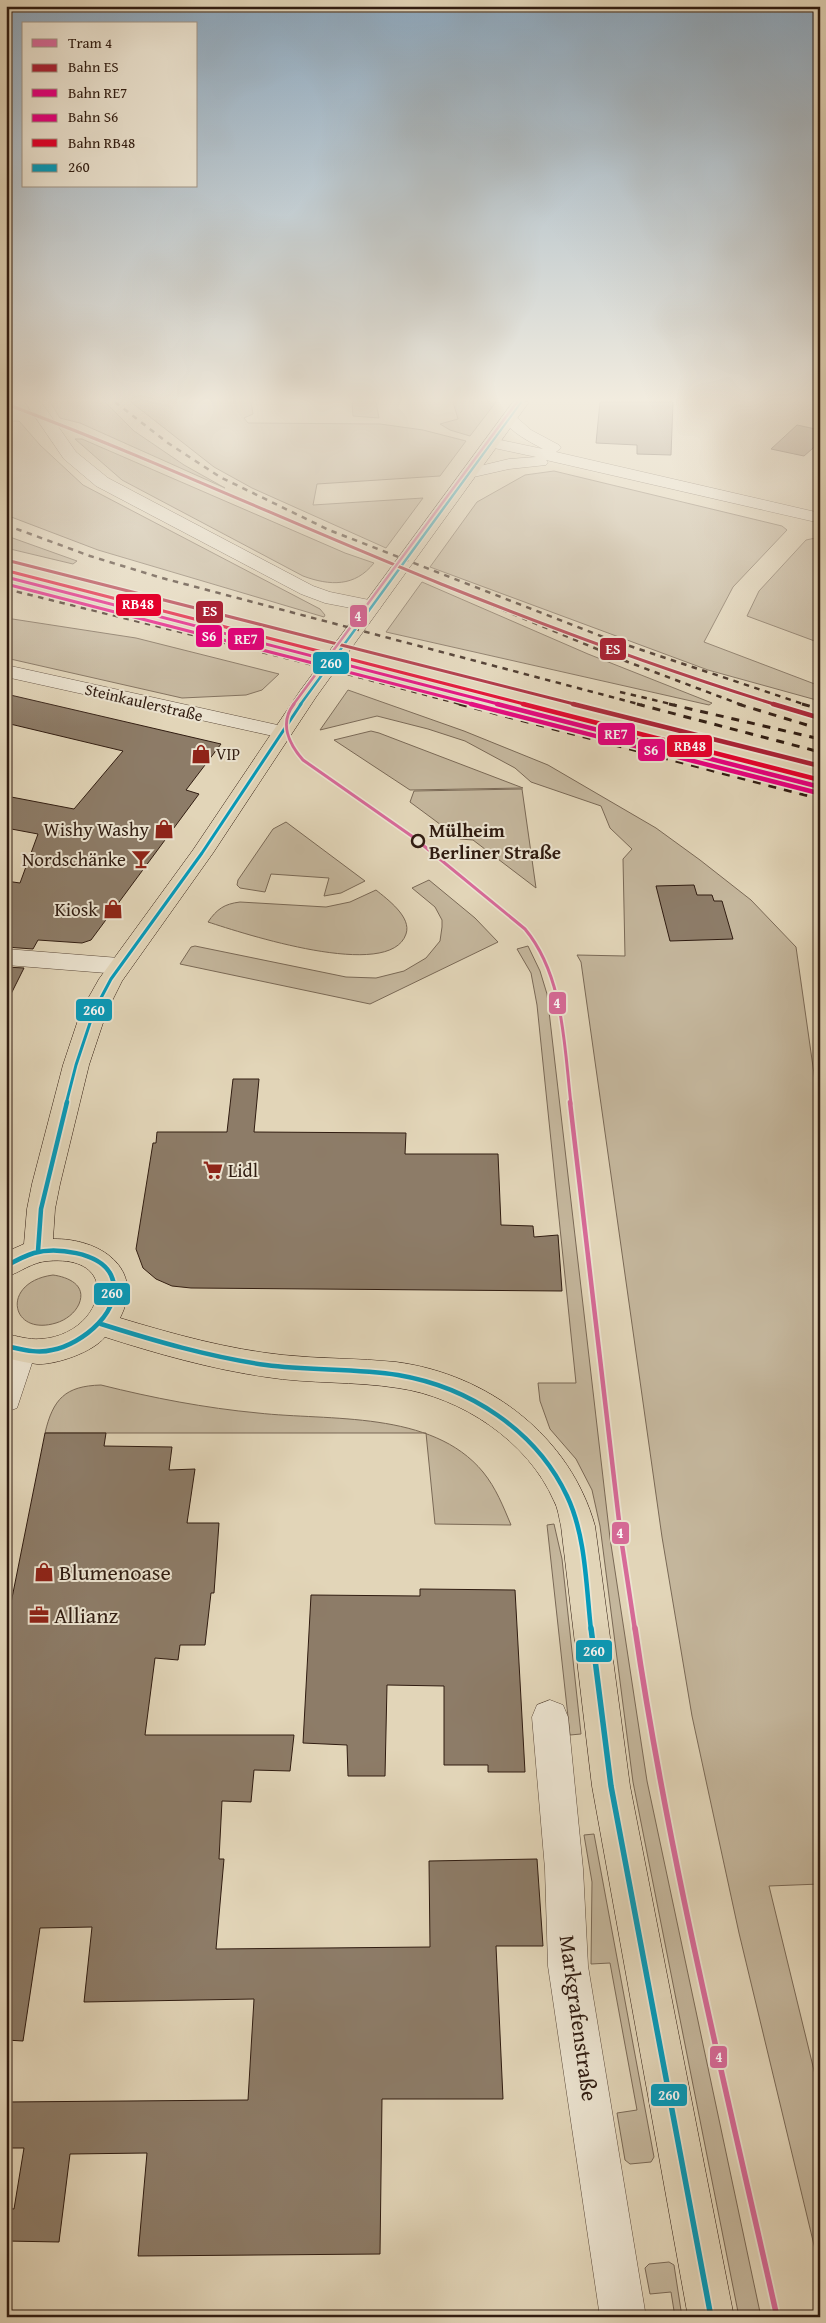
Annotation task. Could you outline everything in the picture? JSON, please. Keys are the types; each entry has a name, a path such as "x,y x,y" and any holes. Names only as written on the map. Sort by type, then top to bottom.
{"main road":[{"path":"38,1251 45,1193 76,1066 94,1011 119,966 202,853 282,732 442,510"},
{"path":"6,1266 22,1256 38,1251 57,1249 76,1251 92,1257 105,1267 112,1280 114,1295 111,1310 101,1324 85,1338 65,1348 42,1352 13,1348"},
{"path":"101,1324 219,1357 268,1365 399,1376 435,1384 469,1396 502,1416 532,1442 554,1469 569,1495 578,1526 610,1784 638,1942 692,2208 711,2317"}],"street":[{"path":"156,510 307,590 325,596 372,606"},
{"path":"788,510 820,518"},
{"name":"Steinkaulerstraße","path":"6,671 282,732"},
{"path":"6,957 119,966"},
{"path":"6,1399 13,1348"},
{"name":"Markgrafenstraße","path":"550,1717 558,1788 568,1966 623,2317"}],"shaded area":[{"path":"6,510 132,510 320,609 325,615 324,617 98,550 6,515"},
{"path":"179,510 247,510 345,553 374,563 359,577 342,582 323,582 303,576"},
{"path":"302,510 414,510 386,548"},
{"path":"471,510 717,510 782,526 787,530 733,587 704,642 820,686 820,701 708,670 430,567"},
{"path":"6,536 77,561 73,564 6,548"},
{"path":"820,537 820,643 747,616 759,591 806,540"},
{"path":"422,582 588,654 712,703 709,705 386,632"},
{"path":"6,618 136,638 279,674 262,690 246,695 182,698 6,658"},
{"path":"348,690 464,731 548,765 656,828 700,860 751,900 796,947 820,1116 820,1146 815,1146 820,1385 820,1884 769,1886 820,2095 820,2270 739,1933 692,1716 662,1537 581,962 577,955 625,956 623,859 632,849 610,828 601,806 531,782 515,768 465,741 377,716 320,730"},
{"path":"371,731 523,788 410,790 334,740"},
{"path":"522,789 536,888 473,840 460,839 410,802 414,791"},
{"path":"286,822 365,881 341,893 324,896 329,878 271,874 265,892 240,888 237,885 238,880 273,829"},
{"path":"429,880 475,918 498,942 370,1004 180,964 191,947 195,946 346,977 376,978 404,971 426,958 440,941 442,920 435,907 412,888"},
{"path":"376,890 402,915 407,928 406,934 394,948 373,954 345,954 314,950 281,943 208,922 221,908 234,903 326,907 350,902"},
{"path":"528,946 540,971 547,994 610,1538 647,1781 761,2317 739,2317 633,1782 600,1526 592,1490 576,1459 550,1429 540,1401 538,1383 576,1383 537,1005 531,973 517,949"},
{"path":"53,1275 75,1283 81,1297 79,1304 73,1313 60,1322 40,1325 29,1322 21,1316 17,1307 19,1297 25,1287 36,1280"},
{"path":"101,1385 218,1408 378,1422 422,1433 45,1433 52,1411 62,1397 78,1388"},
{"path":"426,1434 462,1452 483,1472 502,1504 511,1525 435,1524"},
{"path":"554,1524 562,1559 581,1734 570,1735 547,1525"},
{"path":"594,1834 654,2157 651,2162 630,2164 625,2160 617,2113 637,2110 610,1963 591,1964 592,1882 584,1835"},
{"path":"669,2262 674,2265 682,2317 675,2317 671,2292 650,2294 645,2268 649,2264"}],"building":[{"path":"6,694 221,744 186,790 199,794 91,940 82,943 38,940 33,949 6,947 6,881 20,883 38,834 6,828 6,796 74,809 123,751 6,723"},
{"path":"694,885 697,895 712,895 714,901 722,901 733,939 670,941 656,886"},
{"path":"6,967 24,968 6,1004"},
{"path":"233,1079 259,1079 254,1132 406,1133 405,1154 498,1154 501,1225 533,1226 534,1237 558,1235 562,1291 191,1288 172,1286 156,1279 143,1268 136,1249 153,1143 156,1143 157,1132 227,1132"},
{"path":"45,1433 106,1433 104,1446 172,1447 169,1470 195,1469 187,1523 219,1523 214,1593 211,1593 205,1645 180,1645 178,1660 155,1658 145,1735 294,1735 290,1771 254,1770 251,1802 222,1801 219,1859 224,1859 216,1949 430,1947 429,1861 537,1859 543,1946 496,1946 503,2099 382,2099 380,2254 138,2256 147,2153 70,2154 59,2242 6,2241 6,2208 14,2209 24,2148 6,2148 6,2102 248,2100 254,1999 84,2002 92,1927 40,1928 23,2041 6,2040 6,1628"},
{"path":"420,1589 515,1590 525,1772 488,1772 488,1765 444,1765 444,1686 387,1685 385,1776 348,1776 347,1745 303,1743 311,1595 420,1596"}],"railway":[{"path":"289,510 329,530 606,638 806,705"},
{"path":"6,525 90,556 162,578 642,705"},
{"path":"441,584 628,662 742,705"},
{"path":"6,589 298,661 464,705"},
{"path":"620,692 675,705"},
{"path":"459,704 820,799"},
{"path":"637,704 820,752"},
{"path":"669,704 820,739"},
{"path":"738,704 820,729"},
{"path":"802,704 820,709"}],"tram line":[{"name":"4","path":"437,510 291,707 286,722 287,735 293,748 303,760 413,837 525,929 535,941 548,967 556,994 563,1038 621,1538 648,1718 692,1937 777,2317"}],"rail line":[{"name":"ES","path":"267,510 441,584 693,679 820,718"},
{"name":"ES","path":"6,560 820,766"},
{"name":"RB48","path":"8,571 820,780"},
{"name":"RE7","path":"6,577 820,787"},
{"name":"S6","path":"6,584 818,793"}],"transit line":[{"name":"260","path":"38,1251 41,1209 46,1184 76,1065 94,1011 111,979 202,853 307,695 442,510"},
{"name":"260","path":"6,1266 24,1256 43,1251 72,1252 98,1262 110,1273 113,1280 112,1296 106,1313 92,1331 83,1338 51,1351 27,1351 6,1346"},
{"name":"260","path":"101,1324 183,1348 245,1362 282,1367 382,1373 428,1382 458,1392 485,1406 511,1424 533,1445 552,1470 567,1496 578,1526 611,1786 711,2317"}],"place":[{"name":"VIP","path":"201,754"},
{"name":"Wishy Washy","path":"164,829"},
{"name":"Mülheim Berliner Straße","path":"418,841"},
{"name":"Nordschänke","path":"141,859"},
{"name":"Kiosk","path":"113,909"},
{"name":"Lidl","path":"213,1170"},
{"name":"Blumenoase","path":"44,1572"},
{"name":"Allianz","path":"39,1615"}]}
